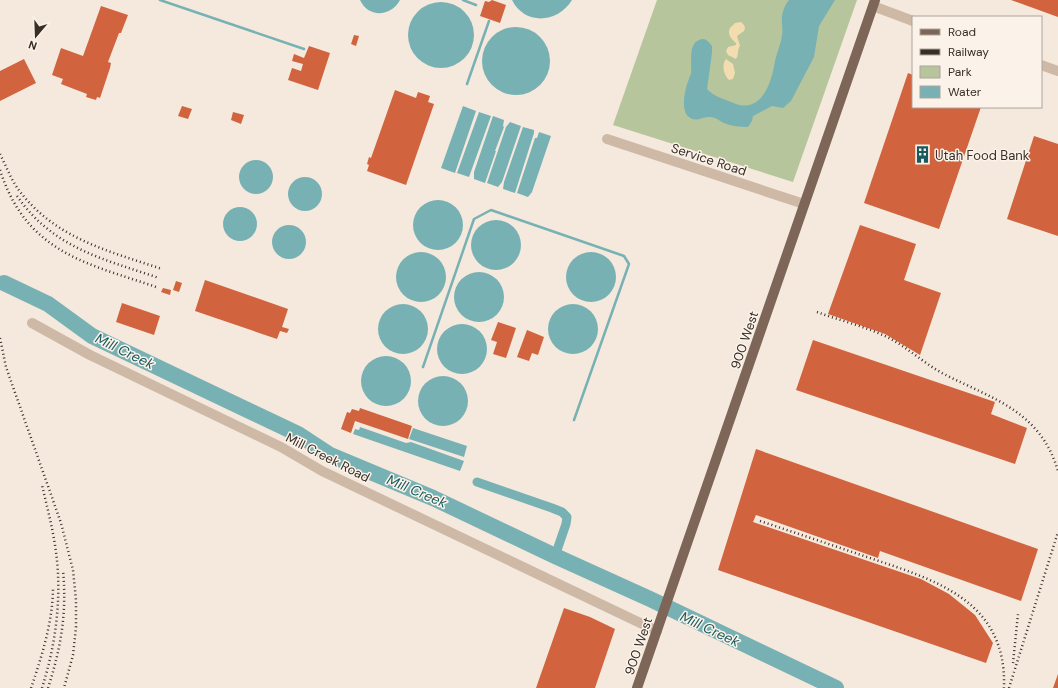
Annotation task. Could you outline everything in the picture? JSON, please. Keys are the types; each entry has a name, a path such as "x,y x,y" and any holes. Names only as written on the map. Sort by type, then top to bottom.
{"main road":[{"name":"900 West","path":"637,688 874,3"}],"street":[{"path":"874,3 912,21"},
{"path":"1042,65 1058,71"},
{"name":"Service Road","path":"607,139 804,204"},
{"name":"Mill Creek Road","path":"32,323 90,355 281,447 322,471 657,631"}],"green space":[{"path":"657,0 857,0 793,182 613,125"}],"sand":[{"path":"741,22 745,28 744,31 737,36 740,46 736,59 728,55 726,51 728,47 736,45 729,34 730,28 735,23"},
{"path":"726,59 733,64 735,73 733,79 729,80 724,70 724,61"}],"water":[{"path":"360,0 400,0 391,10 380,13 368,10"},
{"path":"512,0 572,0 566,8 559,13 550,17 542,18 525,14"},
{"path":"789,0 835,0 819,26 814,57 791,101 783,108 772,106 753,116 748,127 730,125 712,117 692,119 689,117 686,114 684,99 691,74 692,50 696,42 701,39 705,39 712,46 707,89 717,96 736,104 745,106 753,104 764,93 771,77 781,38 782,14"},
{"path":"434,2 448,2 460,7 469,16 474,28 472,48 465,59 448,68 434,68 422,63 413,54 408,42 408,28 413,16 422,7"},
{"path":"516,27 529,30 540,37 547,48 550,61 547,74 540,85 529,92 516,95 503,92 492,85 485,74 482,61 485,48 492,37 503,30"},
{"path":"463,106 476,111 455,173 441,168"},
{"path":"479,112 491,116 469,177 457,173"},
{"path":"493,116 504,120 504,127 485,183 474,179 474,172"},
{"path":"510,122 521,126 502,182 498,187 487,183 506,127"},
{"path":"523,127 534,130 534,133 515,193 503,189"},
{"path":"539,132 551,136 532,192 528,197 517,193 535,138 537,138"},
{"path":"253,160 259,160 263,161 270,167 273,177 272,184 266,191 259,194 253,194 249,193 242,187 239,180 239,174 240,170 246,163"},
{"path":"302,177 308,177 312,178 319,184 322,194 321,201 315,208 308,211 302,211 298,210 291,204 288,197 288,191 289,187 295,180"},
{"path":"438,200 452,204 459,211 463,225 459,239 452,246 438,250 424,246 417,239 413,225 417,211 424,204"},
{"path":"243,207 252,212 256,217 256,231 252,236 247,240 237,241 233,240 224,231 223,221 224,217 233,208"},
{"path":"496,220 510,224 517,231 521,245 517,259 510,266 496,270 482,266 475,259 471,245 475,231 482,224"},
{"path":"286,225 292,225 296,226 303,232 306,242 305,249 299,256 292,259 286,259 282,258 275,252 272,245 272,239 273,235 279,228"},
{"path":"421,252 435,256 442,263 446,277 442,291 435,298 421,302 407,298 400,291 396,277 400,263 407,256"},
{"path":"591,252 605,256 612,263 616,277 612,291 605,298 591,302 577,298 570,291 566,277 570,263 577,256"},
{"path":"479,272 493,276 500,283 504,297 500,311 493,318 479,322 465,318 458,311 454,297 458,283 465,276"},
{"path":"403,304 417,308 424,315 428,329 424,343 417,350 403,354 389,350 382,343 378,329 382,315 389,308"},
{"path":"573,304 587,308 594,315 598,329 594,343 587,350 573,354 559,350 552,343 548,329 552,315 559,308"},
{"path":"462,324 476,328 483,335 487,349 483,363 476,370 462,374 448,370 441,363 437,349 441,335 448,328"},
{"path":"386,356 400,360 407,367 411,381 407,395 400,402 386,406 372,402 365,395 361,381 365,367 372,360"},
{"path":"443,376 457,380 464,387 468,401 464,415 457,422 443,426 429,422 422,415 418,401 422,387 429,380"},
{"path":"360,427 406,443 411,442 464,461 460,471 353,434 355,429 359,430"},
{"path":"413,428 467,446 464,457 409,439"}],"building":[{"path":"492,0 506,5 500,23 480,16 485,1 489,2"},
{"path":"1011,0 1058,0 1058,17"},
{"path":"101,6 128,15 121,33 119,33 108,62 111,63 110,68 100,98 97,97 96,100 86,97 87,94 61,84 63,79 52,75 61,48 83,56"},
{"path":"354,35 359,36 356,46 351,44"},
{"path":"309,46 330,53 318,90 288,80 292,68 301,71 303,64 292,61 294,54 304,58"},
{"path":"24,59 36,83 0,101 0,71"},
{"name":"Utah Food Bank","path":"908,73 912,75 912,108 981,108 939,229 864,203"},
{"path":"395,90 416,98 418,92 430,96 428,102 434,104 406,185 367,171 369,157 371,158"},
{"path":"182,106 192,109 188,119 178,116"},
{"path":"233,112 244,115 241,124 231,120"},
{"path":"1034,136 1058,144 1058,236 1007,219"},
{"path":"860,225 916,244 904,280 941,293 920,355 885,334 828,314"},
{"path":"205,280 288,309 282,327 289,329 287,333 280,331 277,339 195,311"},
{"path":"176,281 182,283 179,292 173,290"},
{"path":"163,288 171,290 170,295 161,292"},
{"path":"122,303 160,316 154,335 116,322"},
{"path":"498,322 516,328 506,358 493,354 497,342 491,340"},
{"path":"527,330 544,337 538,355 532,353 529,361 517,357"},
{"path":"813,340 995,402 991,414 1027,428 1015,464 796,390"},
{"path":"360,408 412,426 408,439 355,421 351,433 341,429 347,412 350,413 352,409 359,411"},
{"path":"756,449 1038,549 1021,601 880,551 878,558 756,515 753,522 921,579 949,594 975,615 993,643 986,663 718,570"},
{"path":"564,608 590,617 615,629 595,688 536,688"},
{"path":"1058,674 1058,688 1053,688"}],"waterway":[{"path":"160,0 304,49"},
{"path":"463,0 476,5"},
{"path":"467,84 489,21"},
{"path":"423,367 474,219 491,210 624,256 629,264 574,420"},
{"name":"Mill Creek","path":"4,283 48,304 92,336 298,434 330,455 433,498 836,688"},
{"path":"477,482 562,512 567,517 566,524 555,556"}],"railway":[{"path":"0,154 18,189 32,206 48,220 83,241 162,269"},
{"path":"0,170 8,192 20,212 33,228 48,241 64,252 99,268 156,287"},
{"path":"17,196 31,214 46,228 63,240 99,257 159,278"},
{"path":"817,312 891,339 942,373 996,399 1012,409 1027,420 1039,434 1050,450 1058,471"},
{"path":"0,338 6,367 61,523 73,570 76,600 76,627 73,655 64,688"},
{"path":"42,485 55,543 58,569 58,603 51,655 42,688"},
{"path":"760,521 918,575 941,585 962,598 980,614 993,634 1002,658 1004,688"},
{"path":"1009,688 1058,532"},
{"path":"48,688 60,644 62,630 64,601 63,570"},
{"path":"31,688 43,651 49,625 53,600 53,587"},
{"path":"1013,663 1018,614"}],"place":[{"name":"Utah Food Bank","path":"922,155"}]}
